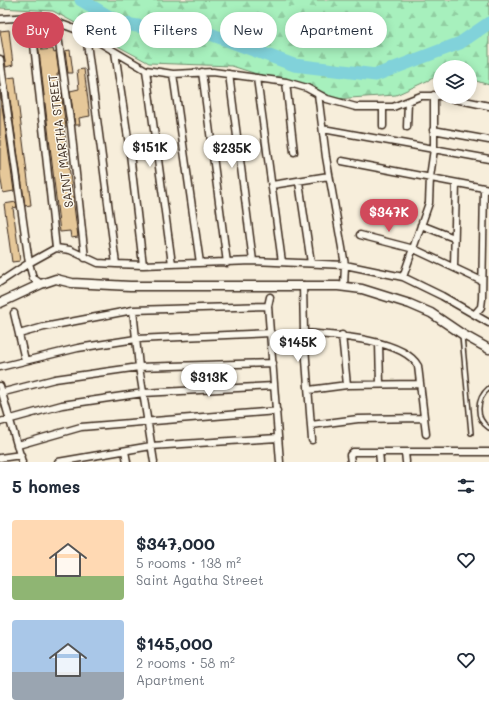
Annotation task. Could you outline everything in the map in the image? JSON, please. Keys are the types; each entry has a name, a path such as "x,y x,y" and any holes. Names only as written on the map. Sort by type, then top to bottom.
{"street":[{"path":"0,18 12,18"},
{"path":"34,48 56,248"},
{"name":"SAINT MARTHA STREET","path":"60,48 71,127 85,258"},
{"path":"88,48 116,264"},
{"path":"108,48 146,70 173,74 202,72 229,74 286,82 307,88 327,99 356,107 393,107 422,96 433,96"},
{"path":"115,52 130,145 143,265"},
{"path":"0,59 29,263 34,278 41,284"},
{"path":"146,70 172,264"},
{"path":"202,72 227,263"},
{"path":"173,74 200,263"},
{"path":"229,74 253,261"},
{"path":"257,78 282,262"},
{"path":"286,82 294,152"},
{"path":"318,94 329,176 344,265 344,287"},
{"path":"407,127 408,101"},
{"path":"403,277 429,203 430,177 434,149 433,130 436,104"},
{"path":"477,104 489,106"},
{"path":"383,107 383,126"},
{"path":"322,129 489,159"},
{"path":"433,130 489,140"},
{"path":"342,161 486,189 481,307 475,314"},
{"path":"272,185 299,182 329,176"},
{"path":"299,182 311,263"},
{"path":"454,267 456,183"},
{"path":"421,225 454,238"},
{"path":"360,235 414,249 482,281"},
{"path":"0,282 56,248 70,250 98,263 143,265 253,261 344,265 403,277 475,314 489,323"},
{"path":"0,303 41,284 56,279 72,282 130,286 344,287 362,289 410,304 431,313 462,334 489,349"},
{"path":"303,286 304,333 312,440"},
{"path":"270,297 268,306 280,462"},
{"path":"19,334 44,327 133,310 268,306"},
{"path":"133,310 139,367 154,462"},
{"path":"14,313 25,360"},
{"path":"0,367 78,348 136,339 271,333"},
{"path":"304,333 342,335 379,343 406,353 415,360 418,366 426,434"},
{"path":"342,335 347,385"},
{"path":"379,343 380,384"},
{"path":"0,393 55,379 139,367 273,362"},
{"path":"309,390 347,385 419,384"},
{"path":"0,386 0,393 18,445 21,459 0,458"},
{"path":"0,422 62,406 143,393 274,386"},
{"path":"18,445 81,428 147,421 277,411"},
{"path":"311,425 358,419 424,418"},
{"path":"58,462 151,446 278,438"},
{"path":"125,451 127,462"},
{"path":"351,462 350,455 352,452 489,452"},
{"path":"379,452 380,462"},
{"path":"405,452 406,462"}],"lane":[{"path":"462,334 471,433"},
{"path":"489,388 480,400 478,410 481,420 489,428"}],"green space":[{"path":"0,0 489,0 489,85 477,81 477,60 433,60 433,78 396,95 334,99 232,66 149,63 121,48 131,48 131,12 72,12 72,21 64,17 64,12 0,8"}],"building":[{"path":"9,30 13,65 6,67 0,31"},
{"path":"39,48 42,48 42,50 53,49 54,53 56,52 59,74 57,74 59,93 61,92 66,127 64,127 78,237 71,238 70,231 60,232"},
{"path":"70,50 73,73 68,73 65,51"},
{"path":"84,69 90,116 79,118 80,125 75,125 70,91 79,89 77,70"},
{"path":"15,77 31,205 25,206 7,78"},
{"path":"0,91 14,191 3,193 0,174"},
{"path":"16,202 17,207 13,208 20,261 12,262 4,204"}],"waterway":[{"path":"81,0 120,23 149,28 202,31 294,65 376,75 460,43 489,23"}]}
